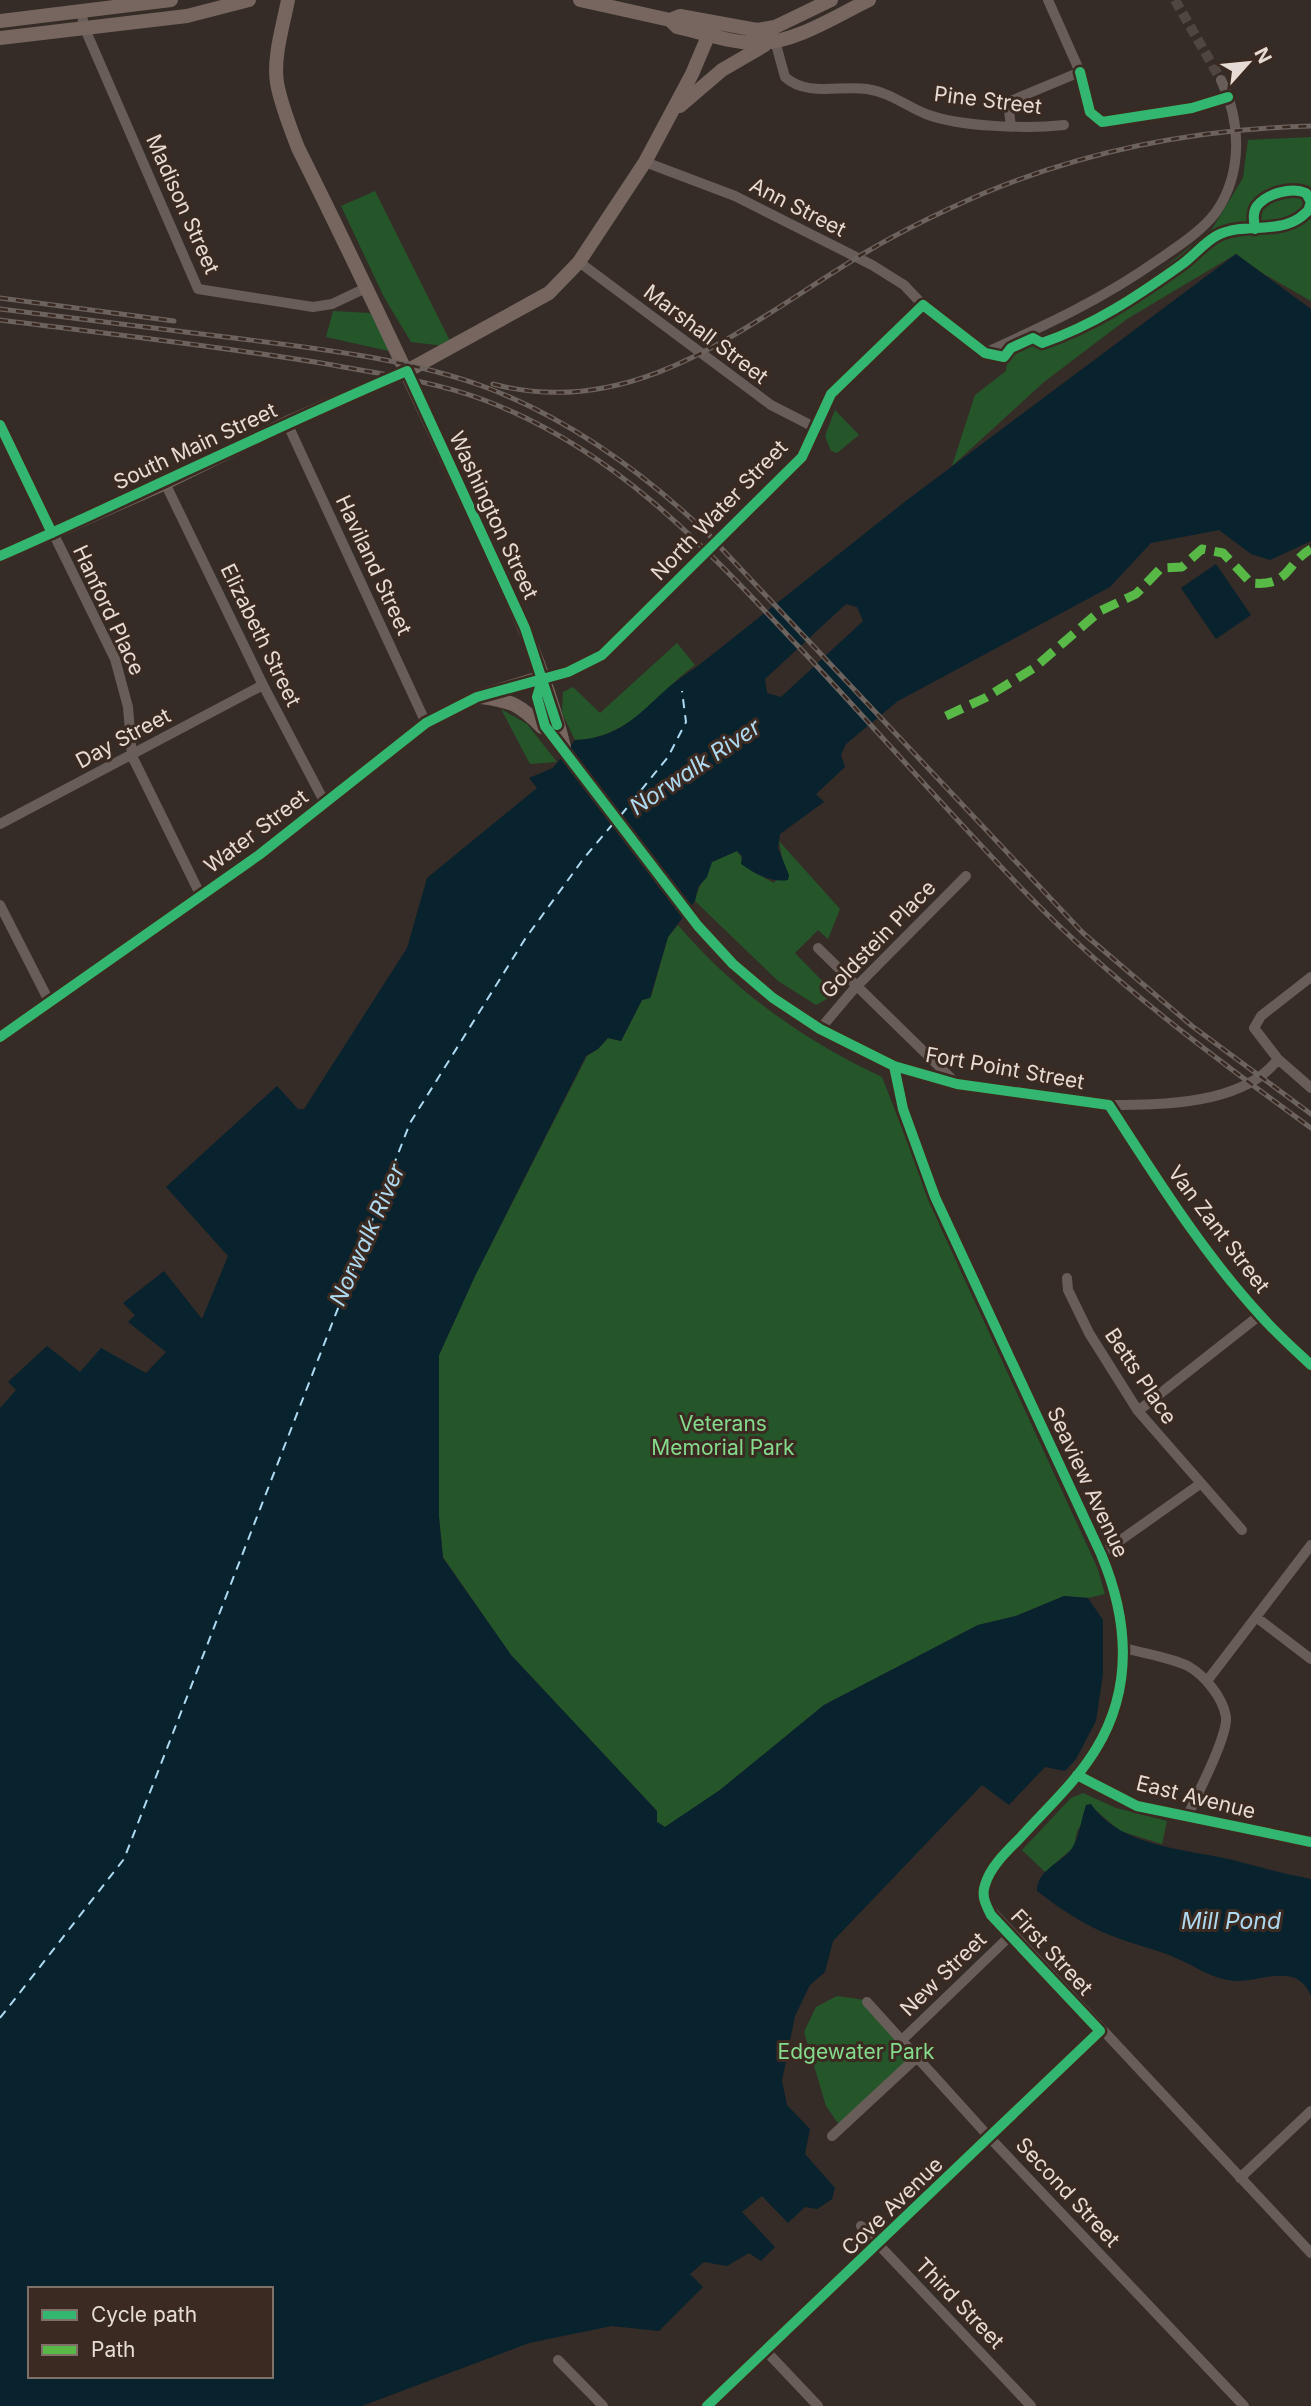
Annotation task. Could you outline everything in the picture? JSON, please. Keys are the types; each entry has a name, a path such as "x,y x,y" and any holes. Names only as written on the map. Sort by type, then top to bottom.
{"main road":[{"path":"0,21 171,0"},
{"path":"0,38 187,16 249,0"},
{"name":"Washington Street","path":"288,0 279,42 276,81 298,148 368,287 525,628 565,751"},
{"path":"580,0 670,20 680,16 711,29 757,30 773,37 869,0"},
{"path":"670,116 722,70 831,0"},
{"name":"South Main Street","path":"0,556 165,483 287,423 407,372 549,293 579,262 645,162 711,29"},
{"name":"Washington Street","path":"543,677 537,691 538,704 545,726 565,751"},
{"name":"Water Street","path":"0,1037 201,896 426,723 477,697 543,677"},
{"path":"477,697 508,701 520,706 554,738"},
{"name":"Fort Point Street","path":"565,751 698,926 733,964 774,998 820,1029 894,1066 957,1083 1109,1105"},
{"name":"Van Zant Street","path":"1109,1105 1171,1199 1260,1315 1311,1365"}],"street":[{"path":"1048,0 1080,72 1090,112 1102,122 1192,108 1228,97"},
{"name":"Madison Street","path":"81,12 85,29 198,289 313,307 332,304 368,287"},
{"name":"Pine Street","path":"773,37 785,77 804,88 870,89 929,115 1011,127 1064,125"},
{"path":"1011,127 1008,102 1080,72"},
{"path":"923,304 985,353 1081,310 1124,284 1203,225 1223,200 1233,172 1236,144 1228,97 1221,80"},
{"name":"Ann Street","path":"645,162 735,196 872,265 904,285 923,304"},
{"name":"Marshall Street","path":"579,262 749,390 816,428"},
{"name":"North Water Street","path":"543,677 568,672 602,655 802,457 831,394 923,304"},
{"name":"Haviland Street","path":"287,423 426,723"},
{"name":"Hanford Place","path":"0,425 115,659 128,707 132,756 201,896"},
{"name":"Elizabeth Street","path":"165,483 263,685 325,803"},
{"name":"Day Street","path":"0,824 263,685"},
{"name":"Goldstein Place","path":"820,1029 857,986 966,877"},
{"path":"0,905 49,1001"},
{"path":"818,948 957,1083"},
{"path":"1311,977 1261,1016 1254,1028 1278,1059 1311,1087"},
{"name":"Fort Point Street","path":"1109,1105 1162,1105 1209,1097 1261,1076 1278,1059"},
{"name":"Seaview Avenue","path":"894,1066 903,1109 935,1197 1101,1554 1121,1613 1125,1648 1121,1683 1110,1719 1097,1748 1077,1775 1003,1857 990,1874 983,1895"},
{"name":"Betts Place","path":"1067,1278 1068,1290 1089,1333 1138,1411 1242,1530"},
{"path":"1138,1411 1260,1315"},
{"path":"1101,1554 1200,1484"},
{"path":"1207,1681 1311,1545"},
{"path":"1256,1617 1311,1658"},
{"path":"1125,1648 1186,1665 1207,1681 1226,1716 1224,1732 1186,1817"},
{"name":"East Avenue","path":"1077,1775 1136,1805 1311,1842"},
{"name":"First Street","path":"983,1895 991,1915 1311,2253"},
{"name":"New Street","path":"902,2040 1011,1935"},
{"name":"Second Street","path":"867,2002 990,2138 1244,2406"},
{"name":"Cove Avenue","path":"707,2406 1101,2031"},
{"path":"832,2136 916,2058"},
{"path":"1240,2178 1311,2111"},
{"name":"Third Street","path":"861,2226 1031,2406"},
{"path":"766,2351 818,2406"},
{"path":"558,2360 601,2406"}],"green space":[{"path":"1311,137 1311,301 1236,254 1127,319 1044,382 952,466 975,395 1006,371 1008,356 1114,308 1212,229 1243,178 1248,140"},
{"path":"375,191 453,347 411,342 384,297 341,206"},
{"path":"333,311 370,313 393,352 326,337"},
{"path":"835,410 859,435 837,453 831,451 825,436"},
{"path":"677,643 695,665 627,724 595,737 575,740 562,713 563,692 573,687 600,713"},
{"path":"501,709 527,724 557,762 530,764"},
{"path":"779,841 840,909 828,939 818,930 795,953 832,991 832,996 816,1005 778,981 695,901 712,862 737,851 750,870 774,883 784,868"},
{"name":"Veterans Memorial Park","path":"678,925 722,971 771,1012 825,1047 882,1077 940,1226 1097,1567 1105,1594 1088,1598 1064,1596 1016,1616 978,1625 824,1705 720,1790 665,1827 657,1822 657,1811 511,1655 443,1557 439,1517 439,1355 475,1276 587,1056 608,1038 621,1041 642,1000 651,997 668,937"},
{"path":"1083,1793 1116,1808 1167,1821 1162,1844 1120,1831 1092,1807 1077,1831 1074,1847 1045,1872 1022,1850 1071,1798"},
{"name":"Edgewater Park","path":"837,1996 872,2001 920,2054 842,2129 826,2106 804,2032 816,2007"}],"water":[{"name":"Norwalk River","path":"1236,254 1311,309 1311,541 1270,560 1251,554 1219,530 1151,543 1110,587 898,701 846,744 841,755 845,767 816,794 824,802 780,834 778,848 789,875 788,880 769,879 752,871 741,864 742,856 737,851 712,862 707,877 698,887 695,901 668,937 650,998 642,1000 621,1041 608,1038 598,1049 586,1056 475,1276 439,1355 439,1517 443,1558 511,1655 657,1811 657,1822 665,1827 720,1790 824,1705 978,1625 1016,1616 1064,1596 1088,1598 1103,1620 1103,1674 1096,1721 1076,1759 1065,1771 1045,1767 1009,1805 982,1785 833,1941 825,1972 810,1985 795,2016 782,2081 787,2105 810,2129 805,2154 835,2188 832,2199 817,2209 805,2207 788,2223 762,2196 742,2212 775,2247 761,2261 749,2253 727,2266 704,2262 690,2274 703,2287 659,2331 612,2326 529,2343 362,2406 0,2406 0,1408 16,1390 8,1382 47,1346 80,1372 101,1348 146,1373 166,1352 128,1322 135,1315 123,1303 164,1271 202,1319 228,1256 166,1187 277,1086 298,1109 304,1109 407,948 427,878 537,788 529,778 553,768 575,740 612,732 626,724 907,500"},
{"path":"1216,564 1251,615 1216,639 1181,588"},
{"name":"Mill Pond","path":"1091,1804 1104,1818 1136,1838 1311,1879 1311,1996 1305,1985 1288,1976 1235,1981 1212,1975 1168,1955 1094,1928 1037,1891 1040,1879 1048,1869 1072,1849 1086,1805"}],"pier":[{"path":"846,604 857,607 863,621 781,697 767,693 765,679"}],"ferry route":[{"path":"621,815 668,757 686,722 682,691"},
{"path":"0,2018 124,1859 410,1123 525,939 584,858 612,825"}],"tunnel":[{"path":"1175,0 1221,80"}],"railway":[{"path":"493,384 546,392 597,389 645,377 692,358 737,333 896,235 967,200 1022,179 1102,154 1184,137 1311,126"},
{"path":"0,298 174,321"},
{"path":"0,309 303,347 395,362 485,387 547,415 576,432 632,469 709,535 1083,933 1192,1026 1311,1114"},
{"path":"0,320 245,352 406,379 484,400 575,445 654,503 727,571 1059,926 1163,1016 1311,1128"}],"marked path":[{"path":"946,716 985,698 1034,668 1100,611 1136,594 1161,568 1182,567 1202,549 1223,553 1251,583 1264,583 1280,578 1311,549"}],"cycle path":[{"path":"1080,72 1090,112 1102,122 1192,108 1228,97"},
{"path":"1255,229 1255,209 1261,201 1273,195 1287,191 1306,193 1311,202 1309,208"},
{"path":"0,1037 259,855 426,723 477,697 568,672 602,655 802,457 831,394 923,305 985,353 1004,357 1011,348 1033,338 1042,343 1079,328 1114,309 1181,265 1218,235 1290,223 1311,207"},
{"path":"0,556 407,371 525,628 557,725"},
{"path":"0,425 52,533"},
{"path":"543,677 537,697 545,726 698,926 733,964 773,998 820,1029 894,1066 957,1084 1109,1105 1180,1214 1239,1292 1311,1365"},
{"path":"707,2406 1100,2031 991,1915 984,1889 995,1866 1079,1773 1096,1749 1108,1725 1117,1701 1123,1652 1117,1603 1101,1554 935,1197 903,1109 894,1066"},
{"path":"1077,1775 1137,1806 1311,1842"}]}
